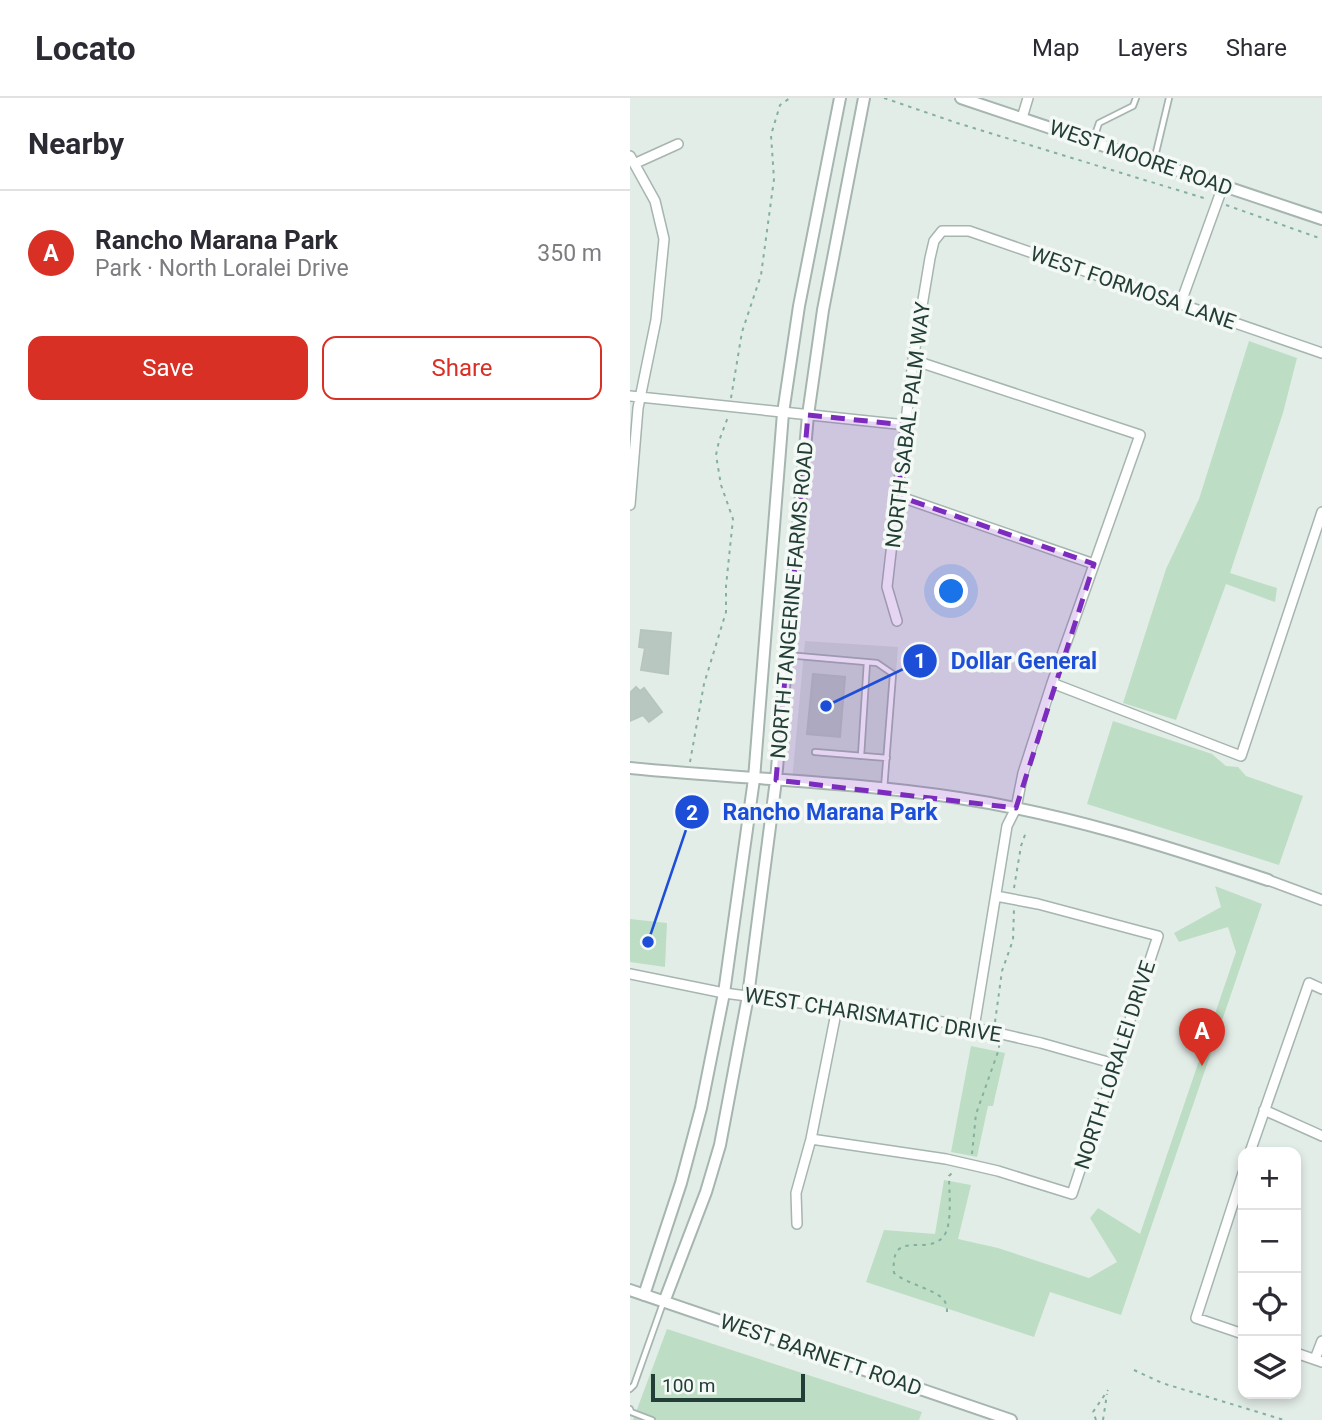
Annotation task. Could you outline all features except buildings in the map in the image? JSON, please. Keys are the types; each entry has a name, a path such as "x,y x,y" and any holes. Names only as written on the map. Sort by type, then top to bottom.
{"street":[{"name":"NORTH TANGERINE FARMS ROAD","path":"644,1295 681,1183 724,993 754,779 783,413 799,306 840,98"},
{"name":"NORTH TANGERINE FARMS ROAD","path":"664,1302 706,1192 720,1145 748,996 776,780 808,415 823,310 864,98"},
{"name":"WEST MOORE ROAD","path":"961,98 1322,219"},
{"path":"1021,118 1028,98"},
{"path":"630,505 635,397 656,320 664,239 655,201 633,159 678,144"},
{"path":"1180,305 1223,186"},
{"name":"WEST FORMOSA LANE","path":"942,230 969,232 1322,353"},
{"name":"NORTH SABAL PALM WAY","path":"897,621 887,587 913,360 930,258 934,241 942,230"},
{"path":"913,360 1140,435 1052,684 1023,773 1016,808 1007,826 974,1028"},
{"path":"635,397 906,425"},
{"path":"898,496 1094,564"},
{"path":"1052,684 1241,756 1322,512"},
{"path":"630,768 884,790 1016,808 1120,832 1322,900"},
{"path":"996,896 1014,899"},
{"name":"NORTH LORALEI DRIVE","path":"963,1163 999,1171 1072,1194 1157,936 1014,899"},
{"name":"WEST CHARISMATIC DRIVE","path":"630,974 724,993 974,1028 1115,1064"},
{"path":"1252,1147 1309,984 1322,989"},
{"path":"797,1224 796,1193 810,1139 836,1008"},
{"path":"1264,1110 1322,1136"},
{"path":"810,1139 963,1163"},
{"path":"1238,1188 1196,1318 1238,1332"},
{"name":"WEST BARNETT ROAD","path":"630,1290 1011,1420"},
{"path":"1301,1355 1318,1361 1322,1341"}],"lane":[{"path":"1093,142 1099,123 1133,106 1136,98"},
{"path":"1153,162 1169,98"},
{"path":"787,655 877,663 893,674 884,790"},
{"path":"861,756 867,662"},
{"path":"815,752 887,758"},
{"path":"630,1389 634,1385 664,1302"},
{"path":"630,1409 631,1412 652,1420"}],"path":[{"path":"689,774 704,684 726,612 733,519 721,485 716,455 729,408 742,332 761,275 775,179 771,135 780,105 790,98"},
{"path":"884,98 957,123 1217,202 1322,239"},
{"path":"947,1312 943,1297 905,1281 894,1273 893,1260 896,1251 902,1246 934,1243 943,1237 948,1227 949,1176 971,1156 976,1114 999,1049 995,1022 1002,971 1013,940 1014,882 1026,832"},
{"path":"1135,1370 1163,1382 1284,1420"},
{"path":"1096,1420 1093,1412 1108,1390 1103,1420"}],"highlighted area":[{"path":"808,415 906,425 898,496 1094,564 1016,808 776,780"}],"shaded area":[{"path":"805,641 898,647 887,790 792,781"}],"green space":[{"path":"1249,341 1297,358 1283,413 1230,573 1277,588 1275,602 1226,584 1176,720 1123,703 1166,569 1199,499"},
{"path":"1113,721 1212,754 1226,766 1238,767 1246,776 1303,796 1279,865 1087,804"},
{"path":"1215,886 1262,904 1121,1315 1050,1292 1034,1337 866,1282 884,1230 935,1234 944,1180 971,1185 958,1239 998,1248 1089,1278 1117,1262 1090,1218 1098,1208 1140,1234 1236,952 1228,927 1179,942 1174,933 1221,907"},
{"path":"630,919 667,923 665,967 630,962"},
{"path":"971,1046 1005,1053 993,1106 988,1106 977,1157 951,1152"},
{"path":"667,1329 922,1412 919,1420 633,1420"}],"place":[{"name":"Dollar General","path":"826,706"},
{"name":"Rancho Marana Park","path":"648,942"},
{"name":"Rancho Marana Park","path":"1202,1066"}]}
